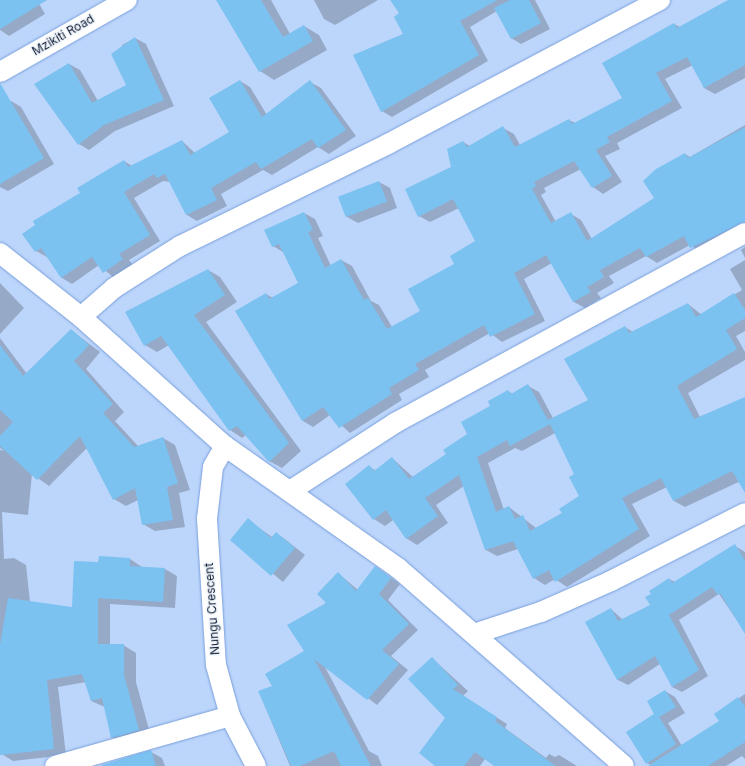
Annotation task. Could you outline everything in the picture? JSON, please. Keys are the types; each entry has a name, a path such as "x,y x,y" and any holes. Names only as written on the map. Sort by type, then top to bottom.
{"street":[{"name":"Mzikiti Road","path":"0,72 127,0"},
{"path":"81,317 119,284 180,246 388,144 660,0"},
{"path":"290,492 395,423 637,295 745,233"},
{"path":"0,252 81,317 225,446 398,568 624,766"},
{"name":"Nungu Crescent","path":"225,446 213,467 207,519 216,665 230,716 256,766"},
{"path":"474,634 541,612 611,581 745,513"},
{"path":"55,766 230,716"}],"building":[{"path":"0,0 47,0 0,29"},
{"path":"216,0 261,0 283,37 304,25 313,41 259,72"},
{"path":"390,0 497,0 460,21 479,55 381,112 353,55 403,34 394,17 399,13"},
{"path":"510,0 529,0 541,23 511,39 494,8"},
{"path":"728,0 745,0 745,65 704,88 687,57 656,73 672,101 607,137 610,142 596,150 612,176 592,188 574,161 534,182 536,186 532,189 551,223 571,212 587,241 654,198 643,181 656,169 685,153 688,158 745,127 745,222 690,248 684,236 646,257 640,248 600,270 604,277 587,287 591,292 573,302 546,255 514,273 535,314 490,337 484,325 415,364 419,370 389,388 392,394 339,428 323,407 302,421 235,311 266,293 269,299 298,283 279,244 272,247 264,230 304,212 313,230 308,232 325,268 341,259 364,300 368,298 387,329 420,311 408,289 454,264 450,256 475,241 453,199 418,217 405,189 451,167 447,149 463,141 467,147 503,126 515,147 569,119 572,124 622,98 602,63 674,23 677,28"},
{"path":"135,37 164,100 104,125 78,145 34,84 69,63 92,103 126,85 111,54"},
{"path":"240,80 262,117 310,80 346,130 318,148 312,139 261,169 256,162 211,188 217,200 186,215 165,174 157,178 154,174 124,192 150,235 119,254 123,259 103,273 92,257 61,278 41,248 35,252 22,234 35,225 33,221 80,193 77,188 124,160 128,167 182,140 190,155 229,132 209,98"},
{"path":"0,83 44,158 0,184"},
{"path":"379,181 387,202 346,217 338,197"},
{"path":"208,269 225,295 194,315 289,443 269,462 237,426 229,431 161,336 144,346 125,312"},
{"path":"734,293 745,310 745,318 726,330 737,349 677,386 694,419 745,397 745,493 732,471 673,501 661,478 622,498 639,529 555,582 549,570 533,579 513,541 485,550 459,475 425,498 438,516 406,539 386,510 373,520 345,484 369,465 374,471 392,457 409,479 446,454 443,450 467,434 461,422 490,406 488,401 508,390 511,394 528,384 549,423 548,420 588,400 564,359 625,326 629,333 688,303 696,317","holes":["550,424 574,474 569,477 579,496 559,509 562,513 530,531 523,515 515,519 509,506 496,512 477,457 507,440 510,446"]},
{"path":"71,329 89,345 74,361 113,404 103,413 134,447 163,437 178,483 167,487 173,520 142,525 135,488 113,500 80,436 37,480 0,446 0,436 13,422 0,410 0,345 23,376"},
{"path":"248,518 271,538 276,532 295,548 271,576 230,540"},
{"path":"735,544 745,561 745,634 720,593 718,595 712,587 669,615 699,670 672,687 655,656 617,680 585,622 611,608 618,621 650,605 645,597 651,594 649,591 669,578 672,583"},
{"path":"99,556 130,558 130,566 165,568 163,602 98,598 98,644 124,644 124,675 139,730 111,738 102,698 91,701 82,674 47,680 54,749 0,755 0,645 8,598 72,607 74,561 98,562"},
{"path":"375,566 391,578 379,594 409,624 382,650 399,664 367,700 314,659 371,766 341,766 334,751 300,766 291,766 258,691 272,686 265,674 304,651 287,625 326,603 317,594 338,572 356,591"},
{"path":"432,657 458,685 453,689 497,717 495,721 555,766 494,766 475,752 464,766 435,766 419,753 445,718 408,679"},
{"path":"665,690 676,707 659,717 676,744 646,764 626,732 654,714 647,701"},
{"path":"738,697 745,707 745,742 708,766 648,766 719,721 714,714"},
{"path":"151,750 156,766 102,766 102,765"}]}
